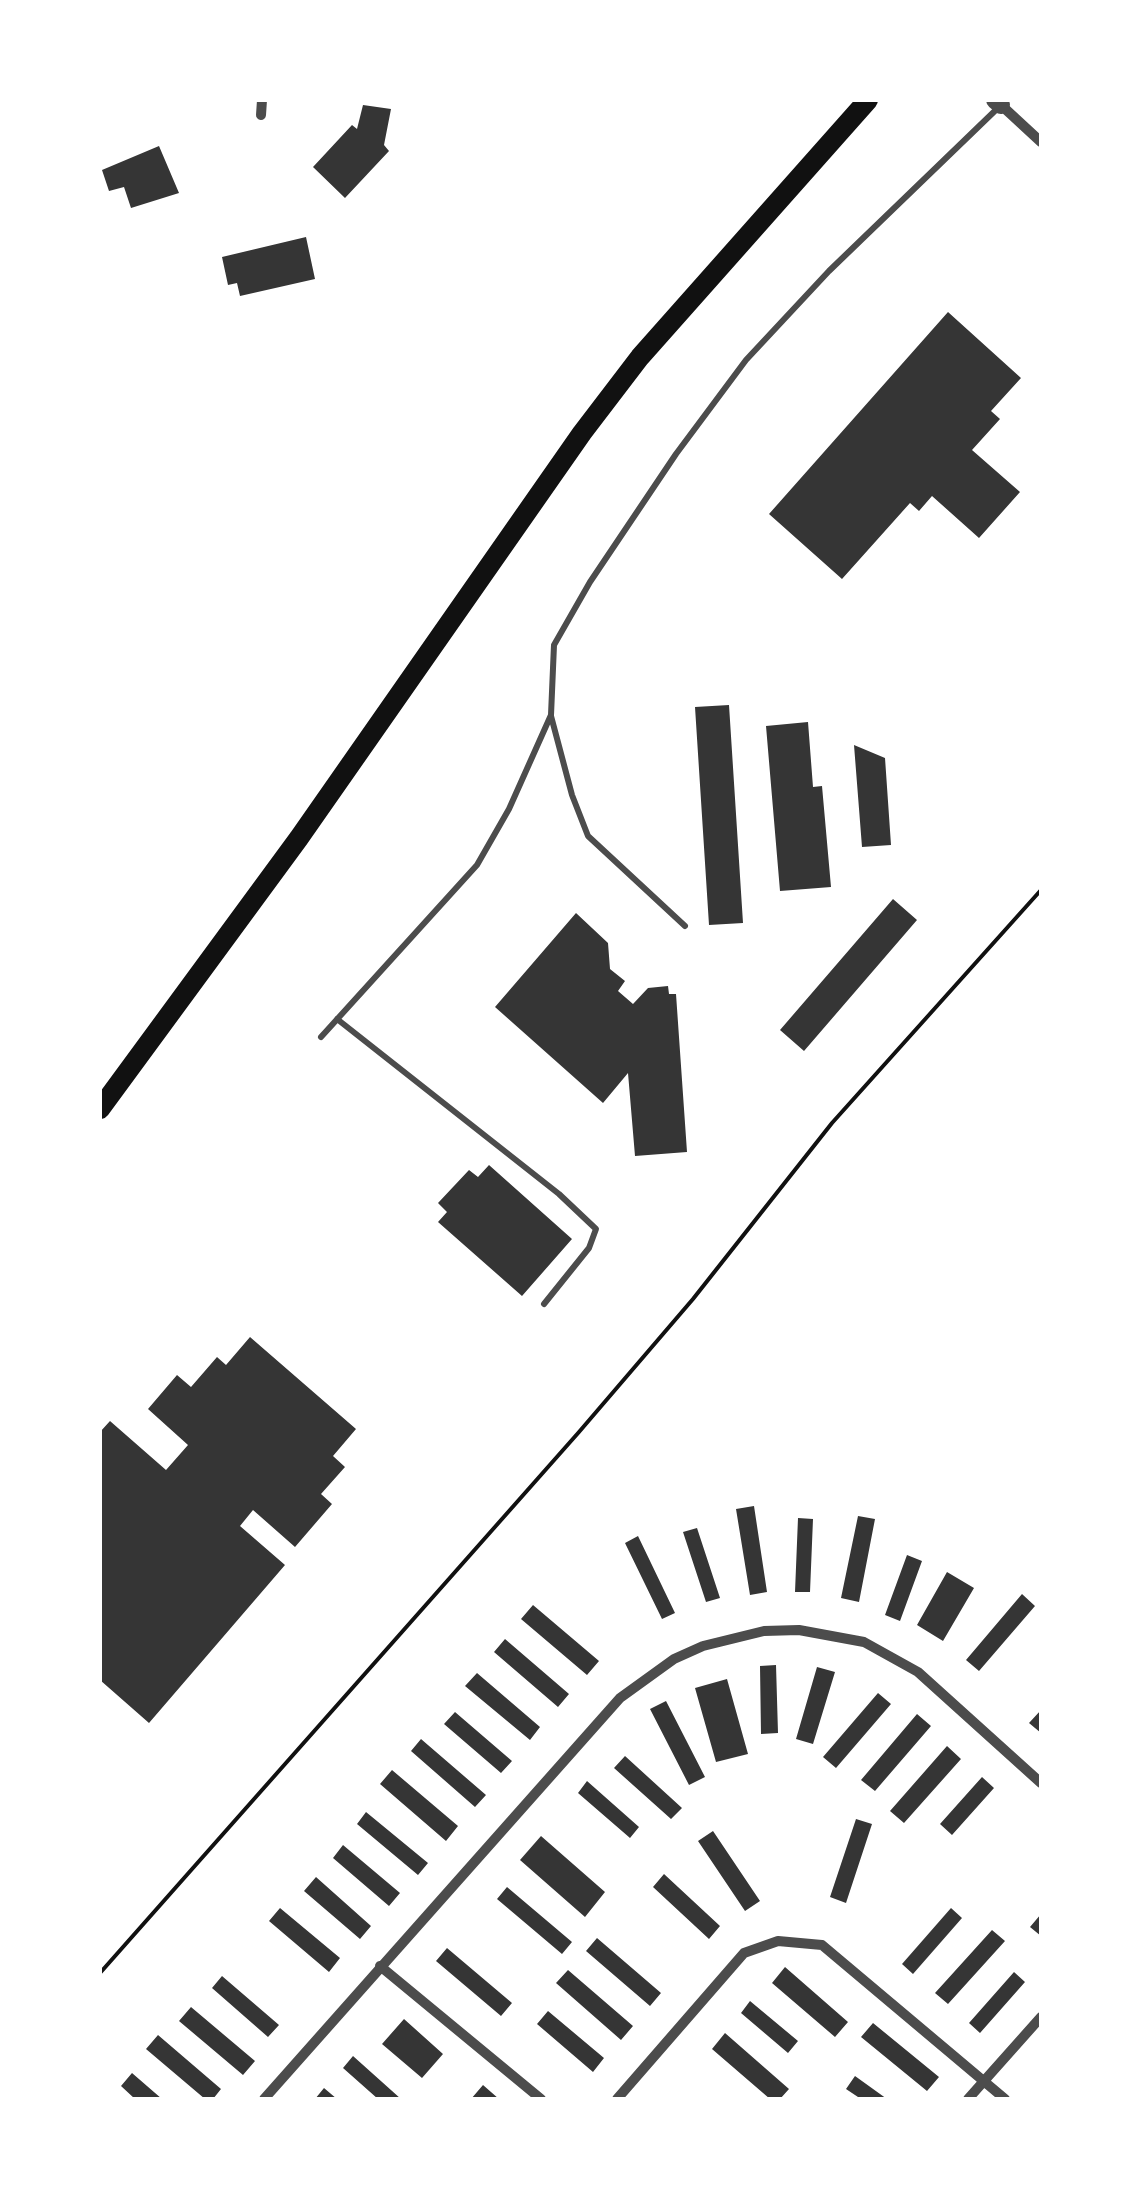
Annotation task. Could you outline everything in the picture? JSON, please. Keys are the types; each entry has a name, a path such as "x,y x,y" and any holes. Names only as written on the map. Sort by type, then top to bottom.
{"main road":[{"path":"100,1109 299,838 582,433 640,357 868,100"}],"street":[{"path":"260,115 262,100"},
{"path":"1001,102 1041,142"},
{"path":"264,2099 620,1698 674,1659 703,1646 764,1631 800,1630 864,1642 918,1672 1041,1783"},
{"path":"617,2099 744,1953 778,1941 822,1946 1006,2099"},
{"path":"380,1966 542,2099"},
{"path":"968,2099 1041,2017"}],"lane":[{"path":"685,926 588,836 550,715 554,644 590,582 746,360 828,270 1001,102"},
{"path":"321,1036 477,865 509,809 550,715"},
{"path":"336,1019 559,1194 596,1229 589,1248 544,1304"}],"path":[{"path":"100,1973 579,1432 693,1299 832,1124 1041,890"}],"building":[{"path":"363,105 391,109 384,145 389,151 345,198 313,167 352,125 357,129"},
{"path":"159,146 179,193 131,208 124,187 109,191 102,170"},
{"path":"306,237 315,279 240,296 237,283 228,285 222,257"},
{"path":"948,312 1021,378 991,411 1000,419 972,450 1020,492 979,538 932,496 919,511 910,503 842,579 769,514"},
{"path":"729,705 743,923 709,925 695,707"},
{"path":"808,722 813,787 822,786 831,887 780,891 766,726"},
{"path":"854,745 885,758 891,845 862,847"},
{"path":"893,899 917,920 804,1051 780,1030"},
{"path":"576,913 608,943 610,969 625,981 618,991 633,1004 648,988 668,986 669,994 676,994 687,1152 635,1156 628,1073 603,1103 495,1007"},
{"path":"489,1165 572,1239 522,1296 438,1222 447,1212 438,1203 469,1170 478,1177"},
{"path":"250,1337 356,1429 333,1456 345,1467 321,1494 332,1504 295,1547 253,1510 240,1526 285,1565 149,1723 100,1680 100,1432 110,1421 166,1470 188,1445 148,1409 177,1375 191,1387 217,1357 226,1365"},
{"path":"754,1506 767,1592 750,1595 736,1509"},
{"path":"858,1516 875,1519 859,1602 841,1598"},
{"path":"798,1518 813,1519 810,1592 795,1592"},
{"path":"697,1528 720,1598 706,1602 683,1532"},
{"path":"638,1536 675,1613 662,1619 625,1543"},
{"path":"907,1555 922,1561 900,1621 885,1615"},
{"path":"947,1572 974,1588 943,1641 917,1625"},
{"path":"1022,1594 1035,1606 979,1671 966,1660"},
{"path":"533,1605 599,1661 587,1675 521,1619"},
{"path":"505,1639 569,1694 558,1707 494,1652"},
{"path":"776,1665 778,1733 761,1734 760,1666"},
{"path":"817,1667 835,1672 813,1744 796,1739"},
{"path":"477,1673 540,1727 530,1740 465,1686"},
{"path":"727,1679 748,1754 716,1762 695,1688"},
{"path":"878,1693 891,1704 836,1768 823,1757"},
{"path":"666,1701 705,1777 689,1785 650,1709"},
{"path":"1041,1710 1041,1733 1029,1723"},
{"path":"455,1712 512,1761 501,1773 444,1724"},
{"path":"917,1714 931,1726 875,1791 861,1780"},
{"path":"421,1739 486,1795 475,1807 411,1751"},
{"path":"947,1746 961,1759 904,1823 890,1811"},
{"path":"625,1756 682,1808 671,1819 614,1768"},
{"path":"392,1770 458,1826 446,1841 380,1784"},
{"path":"982,1777 994,1788 952,1835 940,1824"},
{"path":"587,1781 639,1827 630,1838 578,1793"},
{"path":"366,1812 428,1863 418,1875 357,1824"},
{"path":"856,1819 872,1824 846,1903 830,1897"},
{"path":"713,1831 760,1901 745,1911 698,1841"},
{"path":"541,1836 605,1892 585,1917 520,1860"},
{"path":"343,1845 400,1893 389,1906 333,1858"},
{"path":"664,1874 720,1926 709,1939 653,1887"},
{"path":"316,1877 371,1926 360,1939 304,1891"},
{"path":"507,1887 572,1942 562,1954 497,1899"},
{"path":"280,1908 340,1958 329,1972 269,1921"},
{"path":"951,1908 962,1918 913,1974 902,1964"},
{"path":"1041,1914 1041,1936 1030,1927"},
{"path":"992,1930 1005,1941 948,2004 935,1993"},
{"path":"597,1938 661,1993 650,2006 586,1951"},
{"path":"447,1948 512,2003 501,2016 436,1961"},
{"path":"785,1967 848,2022 835,2037 772,1983"},
{"path":"568,1970 633,2026 621,2040 556,1983"},
{"path":"1014,1972 1025,1982 980,2033 969,2023"},
{"path":"222,1976 279,2025 268,2037 212,1988"},
{"path":"750,2001 798,2041 788,2053 741,2013"},
{"path":"191,2007 255,2061 243,2075 179,2021"},
{"path":"548,2011 604,2058 593,2072 537,2024"},
{"path":"404,2019 443,2054 422,2078 382,2044"},
{"path":"873,2023 939,2077 927,2091 861,2037"},
{"path":"725,2033 789,2089 780,2099 770,2099 712,2049"},
{"path":"158,2035 221,2089 213,2099 205,2099 146,2049"},
{"path":"353,2056 401,2099 378,2099 343,2068"},
{"path":"132,2073 162,2099 135,2099 121,2086"},
{"path":"855,2076 887,2099 861,2099 846,2089"},
{"path":"483,2085 499,2099 471,2099"},
{"path":"324,2088 337,2099 315,2099"}]}
